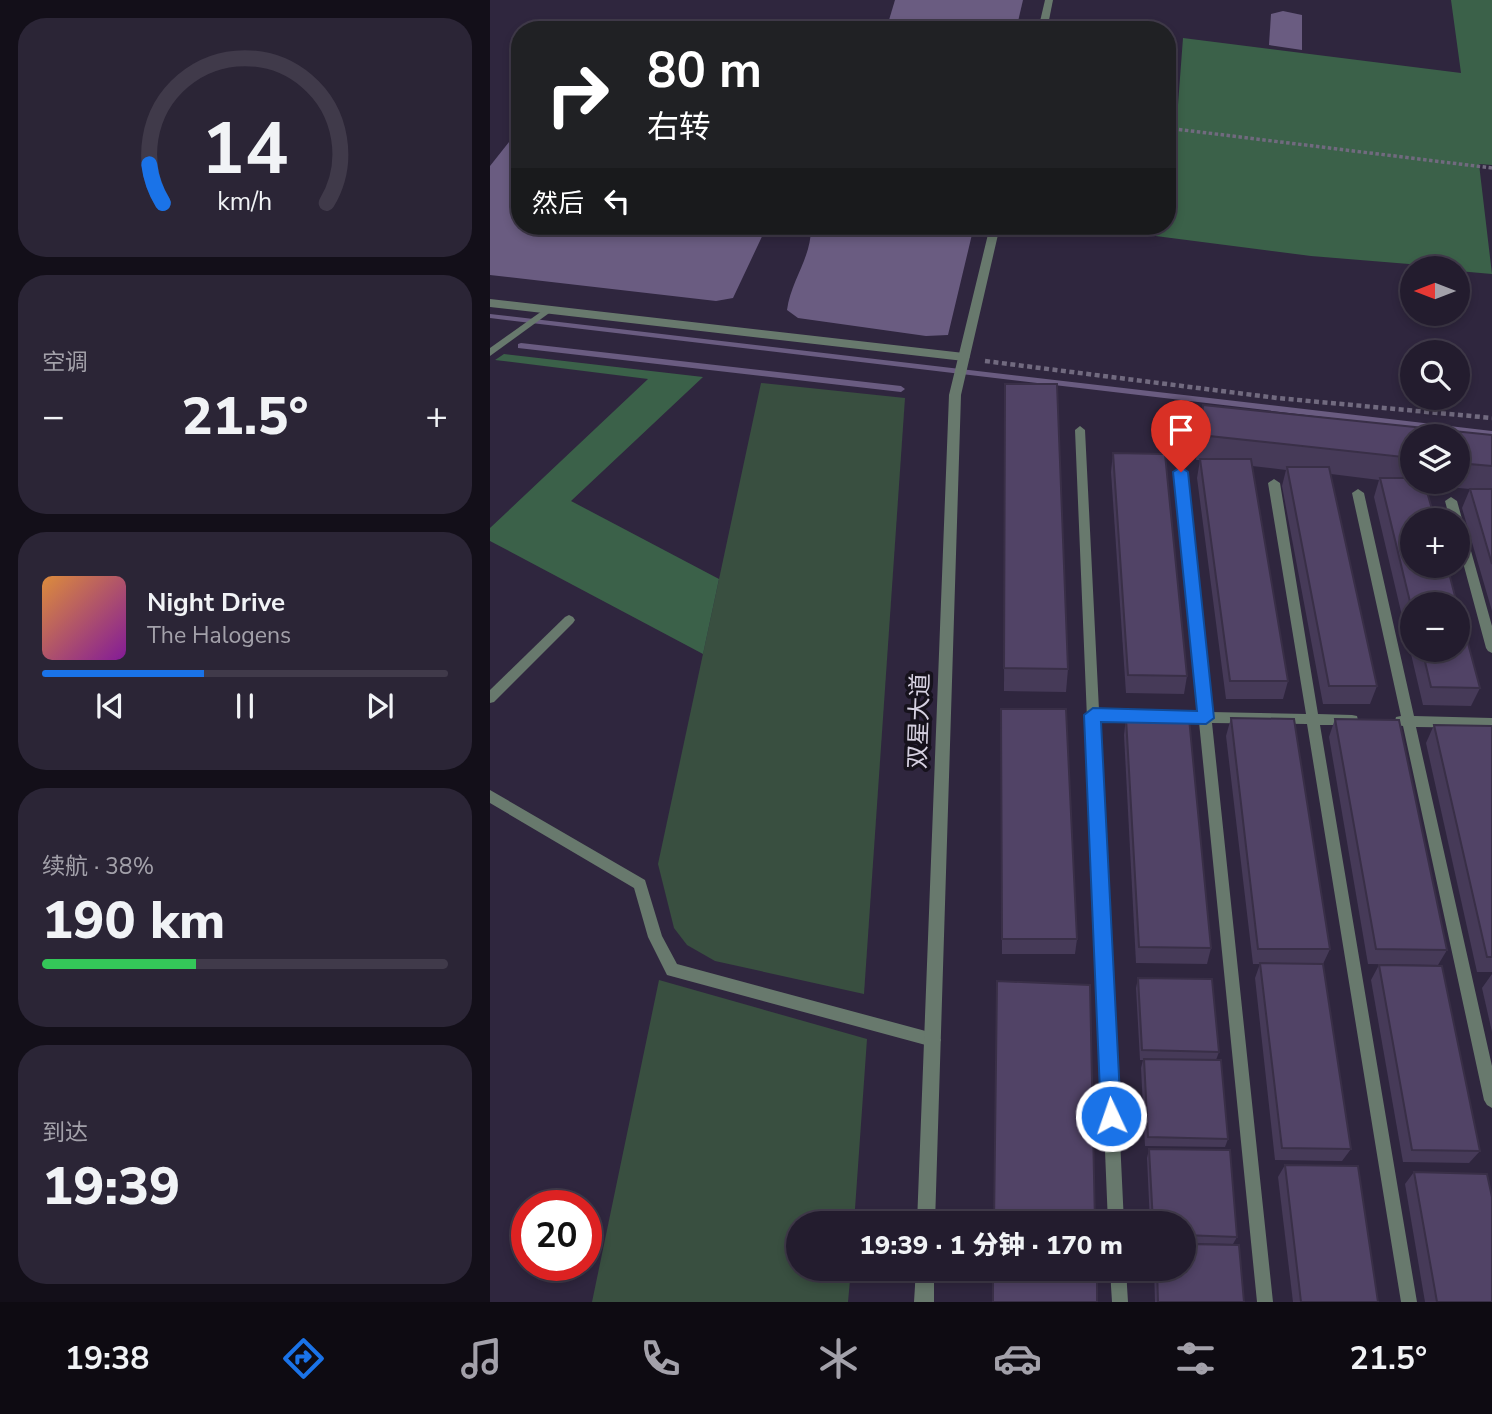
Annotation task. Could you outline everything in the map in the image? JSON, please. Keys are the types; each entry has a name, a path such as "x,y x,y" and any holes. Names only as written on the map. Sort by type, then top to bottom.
{"street":[{"path":"1044,21 1049,0"},
{"name":"双星大道","path":"926,1211 955,395 994,235"},
{"path":"490,303 964,359"},
{"path":"923,1302 924,1281"}],"lane":[{"path":"490,353 549,310"},
{"path":"1080,430 1115,1211"},
{"path":"1181,472 1265,1302"},
{"path":"1274,483 1409,1302"},
{"path":"1358,493 1492,1100"},
{"path":"1451,501 1453,508"},
{"path":"1470,569 1492,648"},
{"path":"490,698 569,620"},
{"path":"1093,715 1492,723"},
{"path":"490,796 640,884 655,937 672,970 933,1040"},
{"path":"1119,1281 1120,1302"}],"path":[{"path":"1176,129 1492,168"},
{"path":"964,359 1277,398 1492,418"}],"green space":[{"path":"1451,0 1492,0 1492,165 1479,164 1492,274 1470,272 1470,256 1400,256 1400,263 1311,256 1148,235 1176,235 1176,131 1183,38 1461,73"},
{"path":"504,354 703,377 571,501 719,579 703,654 490,541 490,528 648,379 495,360"},
{"path":"761,383 905,398 864,994 715,961 687,945 674,928 658,864"},
{"path":"659,980 867,1039 855,1211 786,1211 786,1281 850,1281 848,1302 592,1302 596,1281 602,1281 602,1254"}],"shaded area":[{"path":"895,0 1023,0 1018,21 889,21"},
{"path":"1283,11 1302,15 1302,50 1269,45 1271,14"},
{"path":"511,139 511,235 763,235 733,298 716,301 490,275 490,166"},
{"path":"972,235 948,335 926,336 798,318 787,310 810,237"}],"building":[{"path":"1005,384 1057,384 1068,669 1004,668"},
{"path":"1203,405 1400,425 1400,457 1200,435"},
{"path":"1470,433 1492,435 1492,466 1470,464"},
{"path":"1113,453 1165,454 1187,676 1128,675"},
{"path":"1200,459 1251,459 1288,681 1230,681"},
{"path":"1287,467 1329,467 1377,686 1329,686"},
{"path":"1380,478 1400,478 1400,494 1428,494 1432,508 1400,508 1400,560"},
{"path":"1470,489 1492,489 1492,564"},
{"path":"1404,578 1450,578 1454,592 1408,592"},
{"path":"1470,651 1480,688 1431,687 1425,662 1470,662"},
{"path":"1001,709 1066,709 1077,939 1002,939"},
{"path":"1126,718 1189,718 1211,948 1139,947"},
{"path":"1231,718 1294,719 1330,949 1258,949"},
{"path":"1335,719 1399,720 1447,950 1376,949"},
{"path":"1434,725 1492,726 1492,957 1487,957"},
{"path":"1260,963 1323,964 1351,1149 1282,1148"},
{"path":"1379,965 1442,966 1480,1151 1412,1150"},
{"path":"1138,978 1212,979 1219,1052 1142,1050"},
{"path":"997,981 1090,985 1095,1211 994,1211"},
{"path":"1144,1059 1221,1060 1228,1139 1148,1137"},
{"path":"1149,1149 1230,1150 1237,1237 1196,1235 1196,1211 1152,1211"},
{"path":"1285,1165 1358,1166 1378,1302 1301,1302"},
{"path":"1414,1172 1487,1174 1492,1197 1492,1302 1437,1302"},
{"path":"1196,1244 1239,1245 1244,1302 1158,1302 1157,1281 1196,1281"},
{"path":"993,1281 1097,1281 1097,1302 993,1302"}],"waterway":[{"path":"490,316 1492,434"},
{"path":"521,346 901,389"}],"route":[{"path":"1111,1116 1093,715 1206,718 1181,472"}]}
